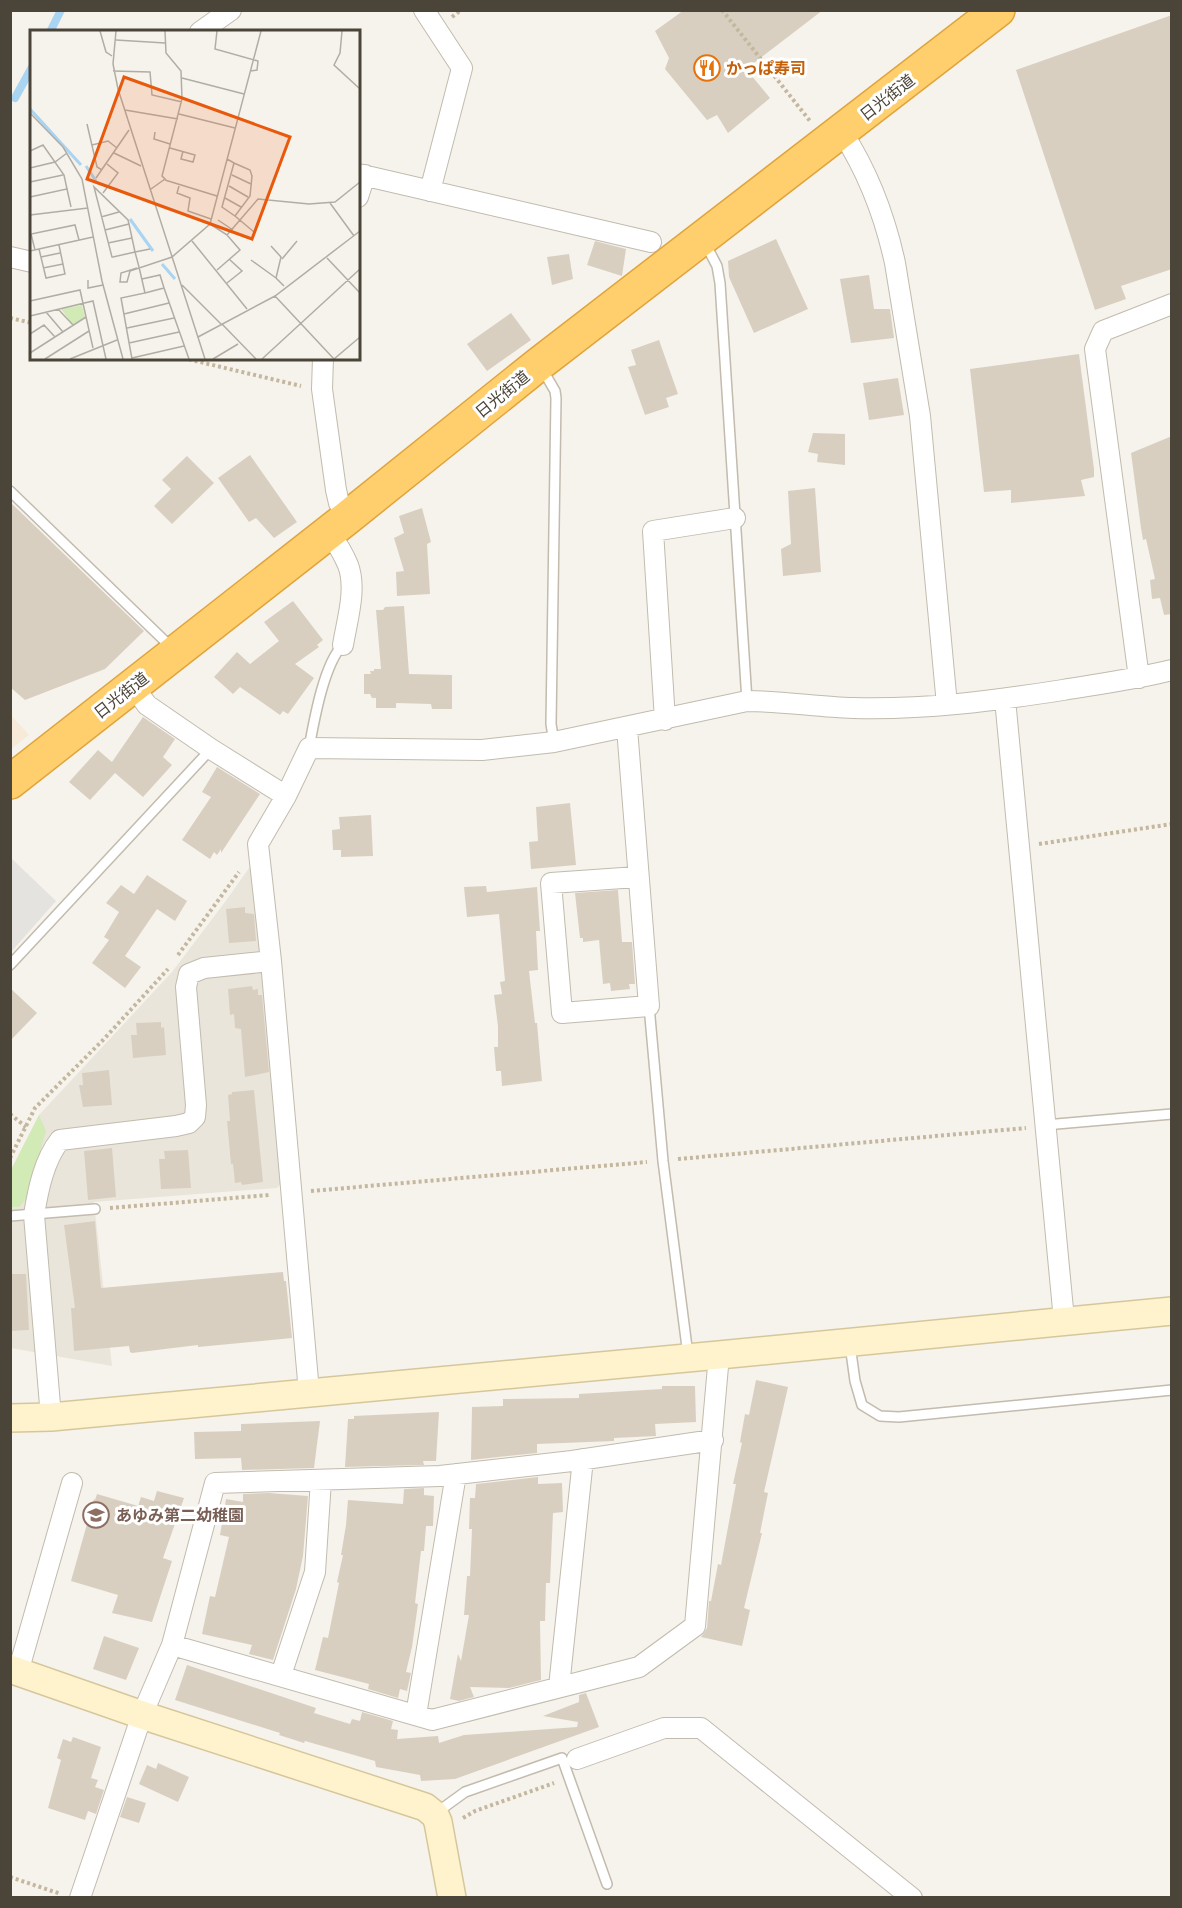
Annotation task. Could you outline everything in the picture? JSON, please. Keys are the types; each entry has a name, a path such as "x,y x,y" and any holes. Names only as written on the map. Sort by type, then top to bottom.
{"highway":[{"name":"日光街道","path":"10,782 539,364 998,10"}],"street":[{"path":"203,30 231,10"},
{"path":"424,10 462,68 430,190"},
{"path":"834,138 860,161 869,180 895,263 920,416 947,705"},
{"path":"362,174 651,242"},
{"path":"10,257 30,262"},
{"path":"1139,678 1095,349 1103,330 1172,304"},
{"path":"323,360 322,389 339,503 338,525 351,579 343,645"},
{"path":"665,720 653,531 735,518"},
{"path":"309,1392 293,1193 258,844 286,796 309,748 482,750 554,742 747,701 852,708 947,705 1005,699 1139,678 1172,670"},
{"path":"133,686 147,705 286,796"},
{"path":"1005,699 1064,1320"},
{"path":"627,728 649,1006 562,1013 550,883 637,877"},
{"path":"51,1417 34,1215 37,1193 53,1149 60,1140 189,1123 195,1117 196,1105 186,987 189,974 204,968 271,962"},
{"path":"10,1418 51,1417 1172,1311"},
{"path":"172,1645 432,1720 639,1667 695,1626 719,1355"},
{"path":"71,1896 172,1645 215,1483 456,1474 713,1440"},
{"path":"559,1687 583,1459"},
{"path":"416,1715 456,1474"},
{"path":"281,1675 315,1572 321,1480"},
{"path":"72,1483 14,1671 425,1807 435,1815 438,1822 452,1898"},
{"path":"577,1759 664,1728 701,1728 912,1898"}],"lane":[{"path":"702,239 717,266 720,283 747,701"},
{"path":"539,364 555,391 556,398 551,724 554,742"},
{"path":"10,491 176,652"},
{"path":"309,748 313,724 331,662 335,652 343,645"},
{"path":"10,965 211,749"},
{"path":"649,1006 663,1161 688,1358"},
{"path":"1045,1125 1172,1114"},
{"path":"10,1216 95,1209"},
{"path":"850,1342 855,1381 862,1405 880,1416 899,1417 1172,1390"},
{"path":"435,1815 465,1792 562,1758 607,1884"}],"path":[{"path":"722,10 834,138"},
{"path":"10,318 30,323"},
{"path":"192,360 322,389"},
{"path":"1018,848 1172,824"},
{"path":"174,960 258,844"},
{"path":"10,1158 35,1108 104,1039 170,966"},
{"path":"10,1114 26,1127"},
{"path":"95,1209 663,1161 1045,1125"},
{"path":"462,1818 475,1811 569,1778"},
{"path":"10,1877 71,1896"}],"shaded area":[{"path":"11,715 29,735 11,749"},
{"path":"11,858 56,901 11,952"},
{"path":"254,861 285,1179 277,1188 94,1202 112,1366 11,1348 10,1172 39,1115 172,972"}],"green space":[{"path":"39,1115 46,1131 26,1199 19,1207 11,1207 10,1172"}],"building":[{"path":"684,10 823,10 746,69 770,98 728,133 717,115 707,120 665,69 669,58 655,31"},
{"path":"1172,15 1172,269 1121,286 1126,299 1095,310 1016,70"},
{"path":"776,239 808,309 754,333 729,277 728,261"},
{"path":"595,241 626,249 622,276 587,265"},
{"path":"569,254 573,279 552,285 547,257"},
{"path":"869,275 874,309 890,309 894,338 851,343 840,279"},
{"path":"511,313 531,340 487,371 467,344"},
{"path":"659,340 678,394 666,398 669,407 645,415 628,367 636,365 631,350"},
{"path":"1079,354 1094,469 1094,477 1081,480 1085,496 1011,503 1011,490 984,492 970,369"},
{"path":"898,378 904,415 869,420 863,383"},
{"path":"813,433 845,434 845,465 817,462 818,454 808,452"},
{"path":"1172,436 1172,614 1164,615 1160,598 1152,599 1150,580 1155,579 1146,539 1143,540 1131,453"},
{"path":"250,455 297,522 274,538 256,518 249,522 218,478"},
{"path":"187,456 214,483 172,524 154,506 171,489 162,480"},
{"path":"815,488 821,572 783,576 781,549 791,544 788,491"},
{"path":"10,502 144,631 105,669 25,700 10,687"},
{"path":"422,508 431,542 427,544 430,594 397,596 396,572 404,571 394,538 404,533 399,516"},
{"path":"293,601 323,640 317,645 319,647 295,664 314,678 288,714 283,711 280,715 240,687 233,694 214,677 237,652 250,664 279,641 264,622"},
{"path":"404,606 409,674 452,675 452,709 432,709 431,704 396,703 396,708 376,708 376,698 372,698 370,694 364,694 364,674 371,674 370,671 374,669 381,669 376,610"},
{"path":"143,717 175,739 163,757 172,765 143,797 115,773 90,800 69,782 98,750 112,762"},
{"path":"217,767 260,794 221,853 221,849 217,855 214,852 210,859 182,840 211,797 202,792"},
{"path":"570,803 576,865 531,869 529,842 538,841 536,807"},
{"path":"371,815 373,856 341,857 341,850 333,850 332,830 340,829 339,817"},
{"path":"147,875 187,901 175,921 157,909 125,956 141,967 125,988 92,963 109,940 104,937 119,912 106,903 121,885 134,894"},
{"path":"486,886 487,892 537,887 540,931 536,931 538,970 529,971 535,1023 537,1023 542,1081 502,1086 501,1071 496,1071 494,1047 498,1047 498,1026 494,995 502,994 500,982 505,981 499,914 467,917 464,887"},
{"path":"618,890 622,942 632,942 635,984 629,984 630,989 611,991 610,983 603,984 599,940 583,942 583,938 580,938 575,893"},
{"path":"245,907 245,913 254,914 256,941 229,943 226,909"},
{"path":"252,986 253,990 258,989 258,995 262,995 269,1072 245,1077 241,1029 235,1028 234,1014 230,1015 228,989"},
{"path":"10,988 37,1013 10,1041"},
{"path":"161,1022 161,1028 164,1027 166,1055 133,1058 131,1035 137,1035 136,1023"},
{"path":"109,1070 112,1105 83,1107 79,1085 83,1085 82,1073"},
{"path":"254,1090 263,1182 242,1185 241,1182 235,1183 233,1164 231,1164 227,1121 230,1121 228,1095 232,1092"},
{"path":"112,1148 116,1197 88,1200 84,1151"},
{"path":"188,1150 191,1188 161,1189 159,1159 165,1159 164,1151"},
{"path":"95,1221 101,1288 283,1272 292,1338 198,1347 198,1345 132,1353 129,1346 74,1351 71,1308 75,1308 64,1225"},
{"path":"10,1274 26,1274 29,1330 10,1331"},
{"path":"756,1380 788,1387 764,1492 768,1493 760,1533 762,1533 744,1608 750,1610 742,1646 701,1637 707,1628 709,1601 711,1601 718,1564 721,1565 736,1484 733,1484 742,1443 740,1442 745,1414 749,1415"},
{"path":"662,1386 695,1386 696,1422 655,1424 656,1436 614,1438 614,1441 537,1444 537,1453 471,1460 472,1407 503,1406 503,1399 579,1398 579,1394 662,1389"},
{"path":"439,1412 436,1461 423,1461 424,1465 345,1467 348,1419 354,1419 354,1416"},
{"path":"320,1421 314,1468 242,1470 241,1458 195,1459 194,1432 241,1431 241,1424"},
{"path":"538,1477 538,1484 562,1483 563,1512 553,1513 550,1583 546,1583 545,1621 540,1621 541,1680 509,1688 470,1687 474,1697 459,1701 450,1699 458,1654 461,1661 469,1615 464,1615 467,1576 470,1576 472,1529 469,1529 470,1498 475,1498 476,1484"},
{"path":"424,1488 424,1495 434,1496 433,1526 426,1526 424,1551 421,1551 415,1603 418,1604 406,1672 411,1673 407,1691 400,1689 398,1698 368,1689 369,1684 315,1670 323,1637 328,1638 339,1583 337,1582 343,1555 341,1555 348,1500 403,1504 404,1489"},
{"path":"157,1491 184,1498 163,1558 172,1561 152,1622 112,1613 118,1595 71,1581 97,1494 138,1506 141,1497 154,1501"},
{"path":"243,1494 308,1496 303,1556 296,1589 273,1660 249,1654 252,1645 202,1634 210,1596 215,1597 229,1537 220,1535 226,1499 243,1502"},
{"path":"104,1636 139,1648 126,1680 93,1669"},
{"path":"187,1665 316,1708 314,1713 350,1724 352,1719 360,1721 362,1712 393,1721 391,1729 398,1730 397,1739 438,1736 439,1743 464,1735 577,1727 578,1722 543,1716 579,1702 579,1695 586,1693 599,1727 455,1779 421,1781 420,1775 376,1767 375,1761 305,1741 304,1743 279,1735 280,1733 175,1700"},
{"path":"73,1737 101,1747 91,1778 98,1780 95,1787 104,1790 96,1814 88,1811 85,1820 48,1808 61,1760 57,1758 63,1739 71,1742"},
{"path":"158,1763 189,1777 178,1802 139,1784 147,1765 156,1769"},
{"path":"127,1797 146,1803 139,1823 120,1817"}],"waterway":[{"path":"51,30 61,10"},
{"path":"15,98 30,71"}],"place":[{"name":"かっぱ寿司","path":"707,68"},
{"name":"あゆみ第二幼稚園","path":"96,1515"}]}
